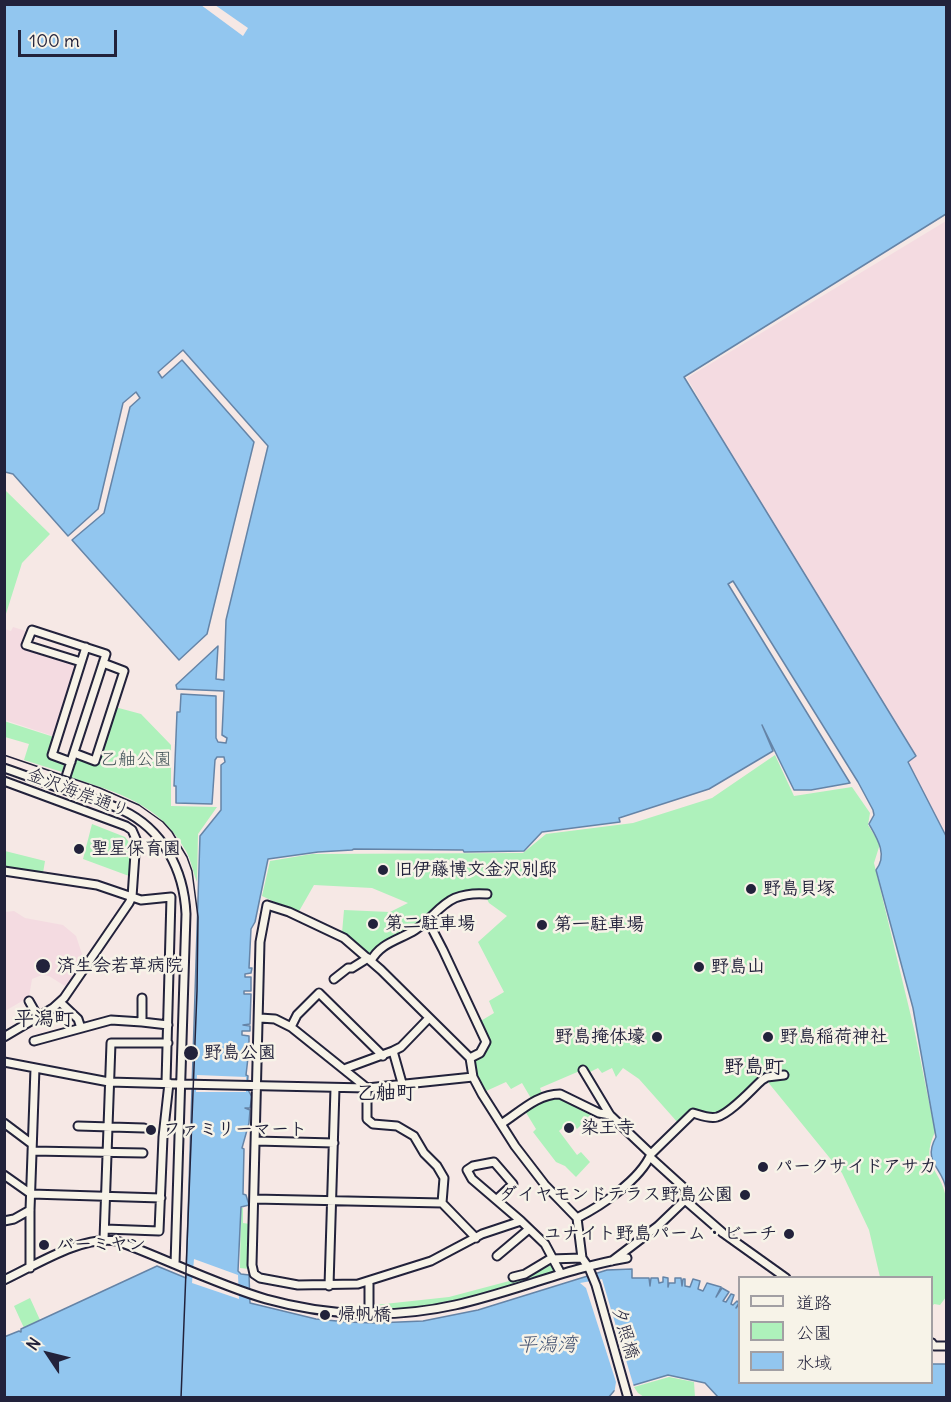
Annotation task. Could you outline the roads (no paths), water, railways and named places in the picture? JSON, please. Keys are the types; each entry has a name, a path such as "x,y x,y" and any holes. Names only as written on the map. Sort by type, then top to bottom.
{"street":[{"path":"62,789 106,654 32,630 26,645 81,662"},
{"path":"55,654 60,639"},
{"path":"71,762 52,755 86,647"},
{"path":"74,753 95,761 124,671 103,663"},
{"path":"4,768 107,804 138,819 160,839 181,878 186,914 175,1264"},
{"name":"金沢海岸通り","path":"4,780 132,830 136,840 132,897 95,954 60,1002 4,1037"},
{"path":"4,871 97,885 141,900 171,897 168,1083 159,1231 105,1229"},
{"path":"334,979 348,968 369,959 387,943 414,931 428,921 442,906 456,898 477,893 487,894"},
{"path":"513,1277 525,1274 550,1259 582,1258 577,1218 527,1164 473,1077 470,1058 369,959 344,938 268,904 260,942 260,1018 252,1265 254,1274 260,1278 286,1284 329,1286 358,1284 431,1261 476,1238 522,1221"},
{"path":"428,921 486,1042 480,1053 470,1058"},
{"path":"291,1027 297,1015 319,993 383,1056"},
{"path":"142,998 142,1022"},
{"path":"29,1001 38,1017"},
{"path":"60,1002 78,1019 81,1028"},
{"path":"260,1018 275,1019 291,1027 367,1088"},
{"path":"344,1069 383,1056 401,1047 429,1018"},
{"path":"34,1041 117,1020 168,1025"},
{"path":"104,1239 111,1043 168,1043"},
{"path":"393,1051 402,1083"},
{"path":"4,1062 109,1082 367,1088 473,1077"},
{"path":"30,1268 35,1068"},
{"path":"583,1070 610,1115 687,1192 685,1200 658,1226 611,1261"},
{"path":"577,1218 600,1206 620,1190 693,1113 718,1117 762,1080 767,1077 784,1075"},
{"path":"329,1286 335,1088"},
{"path":"367,1088 367,1119 374,1124 397,1126 414,1136 444,1178 442,1203"},
{"path":"501,1124 540,1098 553,1094 560,1094 599,1113 610,1115"},
{"path":"4,1123 32,1147 143,1153"},
{"path":"78,1126 144,1128"},
{"path":"163,1137 179,1137"},
{"path":"256,1141 334,1143"},
{"path":"497,1199 513,1184 494,1162 473,1166 467,1170 472,1179 522,1221 545,1244 561,1274"},
{"path":"4,1175 31,1194 161,1197"},
{"path":"255,1199 442,1203 476,1238"},
{"path":"685,1200 723,1233 783,1276"},
{"path":"4,1221 14,1219 30,1209"},
{"path":"497,1256 529,1229"},
{"path":"4,1280 79,1245 104,1239 117,1241 249,1293 296,1306 343,1313 369,1314 414,1312 456,1305 561,1274 627,1258"},
{"name":"夕照橋","path":"582,1258 596,1285 627,1394"},
{"path":"369,1281 369,1314"}],"water":[{"name":"平潟湾","path":"5,5 946,5 946,214 684,377 916,756 908,762 946,836 946,1189 932,1159 932,1146 936,1137 913,1008 876,870 881,853 878,841 869,824 874,815 873,810 858,782 733,581 728,584 850,783 811,790 794,790 762,725 773,751 709,789 619,818 620,822 542,832 524,851 354,849 268,859 255,922 251,929 249,968 252,968 251,973 245,974 245,977 251,977 251,991 244,991 244,994 251,994 250,1024 243,1025 250,1026 250,1031 242,1031 242,1035 249,1036 249,1046 246,1046 246,1049 249,1049 246,1075 248,1076 247,1088 252,1097 250,1108 245,1108 250,1110 242,1148 244,1149 243,1194 246,1195 249,1205 241,1207 238,1271 249,1275 250,1303 316,1319 376,1323 423,1321 478,1310 607,1270 632,1269 632,1278 649,1278 650,1286 651,1278 658,1278 659,1283 663,1282 663,1277 668,1278 668,1287 669,1283 675,1283 675,1278 681,1278 682,1286 683,1279 685,1279 685,1286 690,1287 693,1279 700,1281 698,1289 703,1291 707,1283 721,1287 716,1297 722,1288 729,1292 723,1301 726,1302 731,1294 734,1295 731,1304 738,1302 736,1308 738,1305 738,1384 933,1384 933,1364 946,1364 946,1397 718,1397 705,1383 668,1375 614,1391 608,1398 5,1397 4,1337 21,1332 21,1329 157,1266 186,1278 200,836 221,810 221,765 225,762 224,757 217,757 215,760 212,804 176,803 176,786 174,786 177,712 180,712 181,694 216,696 216,738 218,742 226,743 227,738 222,735 224,691 177,689 176,685 218,646 216,679 224,680 226,620 268,446 183,350 158,372 162,378 182,360 254,442 207,634 179,660 72,540 104,513 130,407 140,398 136,392 123,403 98,509 68,536 13,474 5,472"}],"tram line":[{"path":"4,755 100,788 139,805 163,822 172,832 187,857 192,871 198,917 197,991 181,1398"}],"place":[{"name":"聖星保育園","path":"79,849"},
{"name":"旧伊藤博文金沢別邸","path":"383,870"},
{"name":"野島貝塚","path":"751,889"},
{"name":"第二駐車場","path":"373,924"},
{"name":"第一駐車場","path":"542,925"},
{"name":"済生会若草病院","path":"43,966"},
{"name":"野島山","path":"699,967"},
{"name":"野島掩体壕","path":"657,1037"},
{"name":"野島稲荷神社","path":"768,1037"},
{"name":"野島公園","path":"191,1053"},
{"name":"染王寺","path":"569,1128"},
{"name":"ファミリーマート","path":"151,1130"},
{"name":"パークサイドアサカ","path":"763,1167"},
{"name":"ダイヤモンドテラス野島公園","path":"745,1195"},
{"name":"ユナイト野島パーム・ビーチ","path":"789,1234"},
{"name":"バーミヤン","path":"44,1245"},
{"name":"帰帆橋","path":"325,1315"}],"district":[{"name":"平潟町","path":"44,1019"},
{"name":"野島町","path":"754,1067"},
{"name":"乙舳町","path":"386,1093"}],"park label":[{"name":"乙舳公園","path":"136,760"}]}
